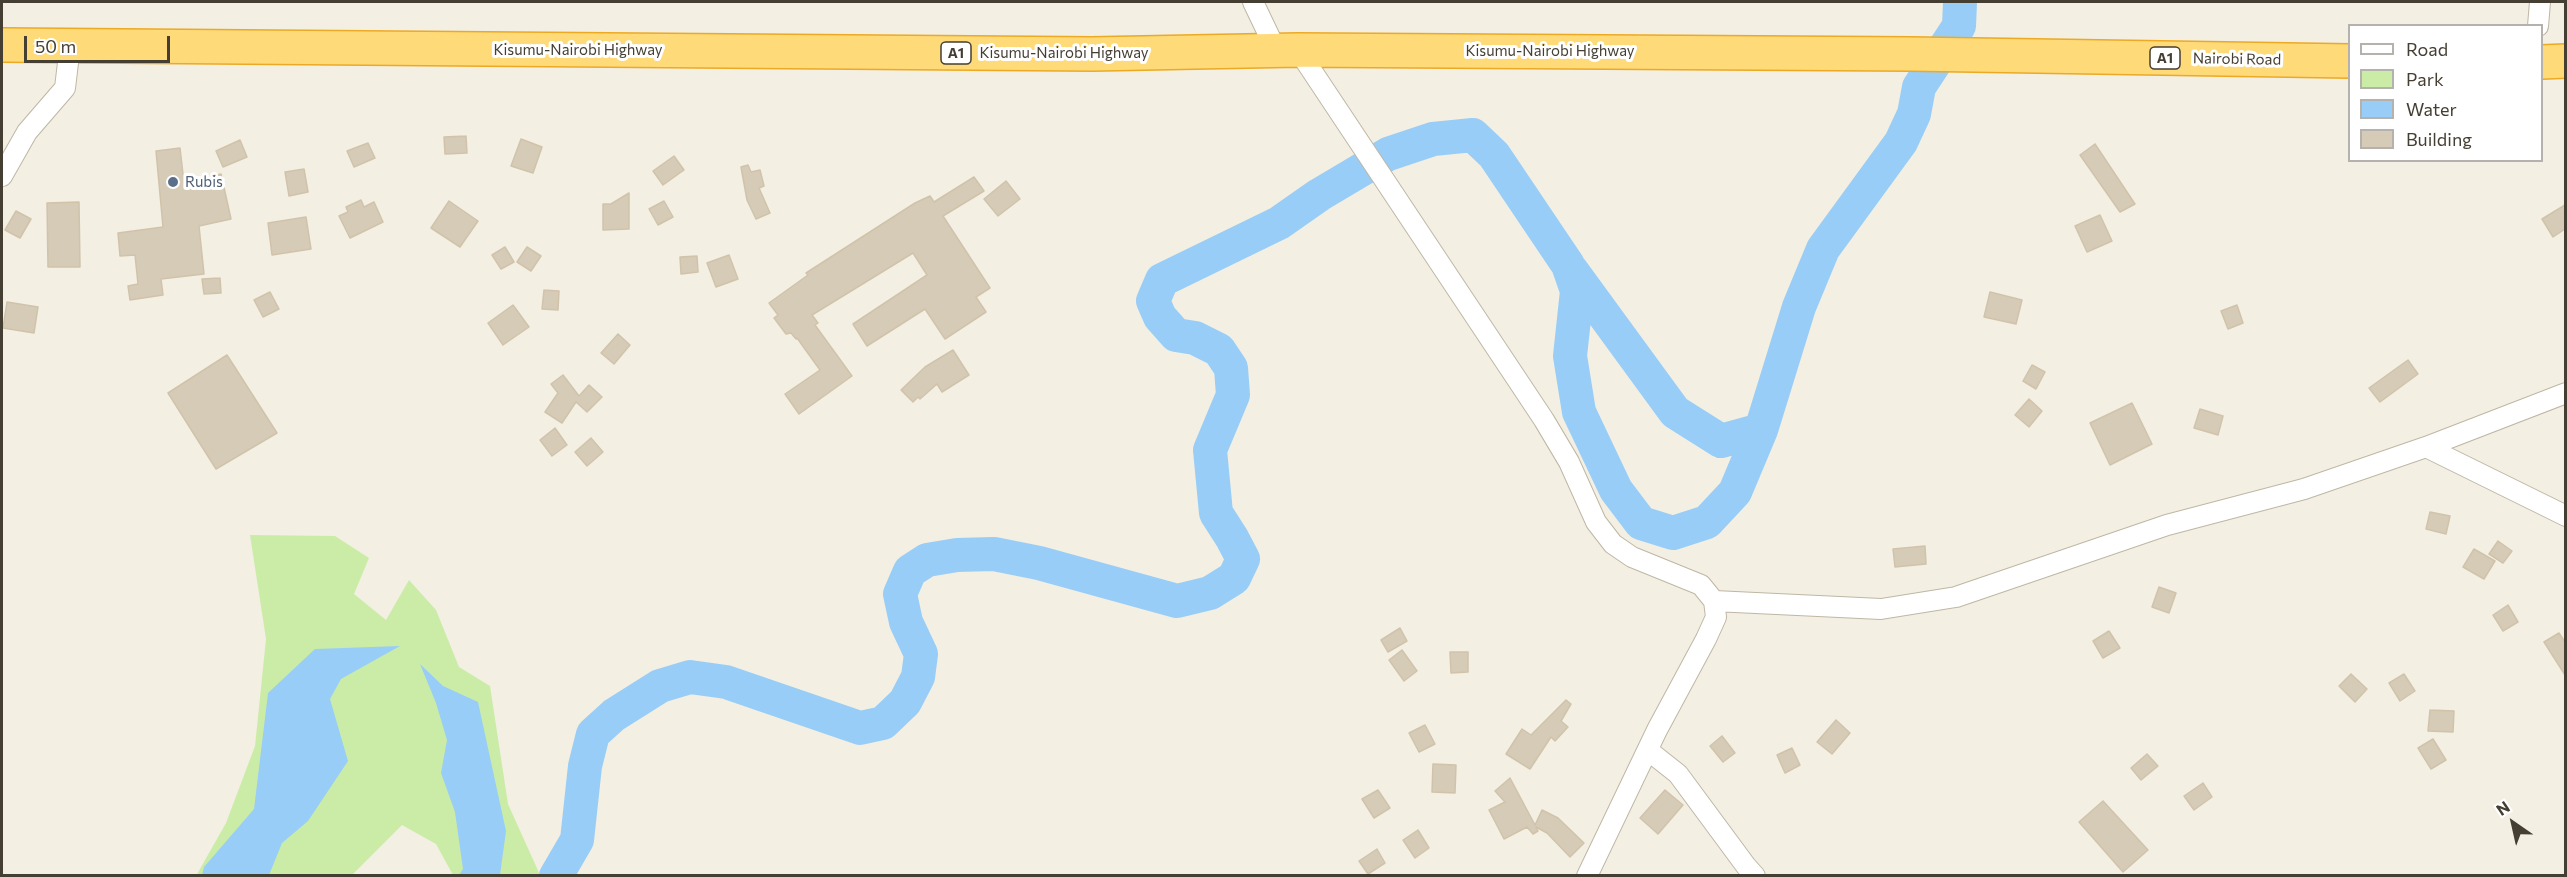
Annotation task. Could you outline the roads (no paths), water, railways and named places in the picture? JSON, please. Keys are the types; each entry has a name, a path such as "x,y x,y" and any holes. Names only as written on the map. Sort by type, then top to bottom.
{"highway":[{"name":"Kisumu-Nairobi Highway","path":"2,45 1080,54 1287,50 1980,55"},
{"name":"Nairobi Road","path":"1980,55 2348,61"},
{"path":"2543,62 2565,61"}],"street":[{"path":"1253,2 1287,50 1359,142 1398,199 1544,420 1569,462 1596,522 1607,537 1613,544 1632,556 1701,585 1714,600 1716,616 1706,639 1657,730 1587,876"},
{"path":"2538,24 2540,2"},
{"path":"2,176 27,132 64,88 70,46"},
{"path":"1714,600 1881,609 1956,597 2167,525 2304,489 2426,447 2565,393"},
{"path":"2426,447 2565,516"},
{"path":"1654,755 1678,774 1755,876"}],"water":[{"path":"400,646 341,679 330,699 348,761 308,821 282,843 269,875 202,875 204,867 254,809 268,693 315,649"},
{"path":"420,664 443,686 478,702 506,831 500,875 459,875 463,869 455,812 441,773 447,740 436,703"}],"waterway":[{"path":"556,876 577,840 585,766 593,734 614,715 660,686 690,677 726,682 860,728 883,723 905,702 918,677 921,654 906,622 900,594 910,571 927,560 957,555 994,554 1039,563 1177,601 1210,593 1234,578 1243,559 1216,513 1210,450 1233,395 1231,368 1219,350 1195,338 1176,335 1160,317 1153,301 1162,280 1279,223 1319,195 1388,154 1433,139 1473,135 1494,155 1568,265 1577,291 1570,356 1579,412 1616,490 1641,523 1673,533 1707,522 1735,492 1761,430 1799,307 1823,249 1901,142 1914,114 1919,87 1959,26 1960,2"},
{"path":"1572,271 1675,412 1721,441 1761,430"}],"place":[{"name":"Rubis","path":"173,182"}]}
